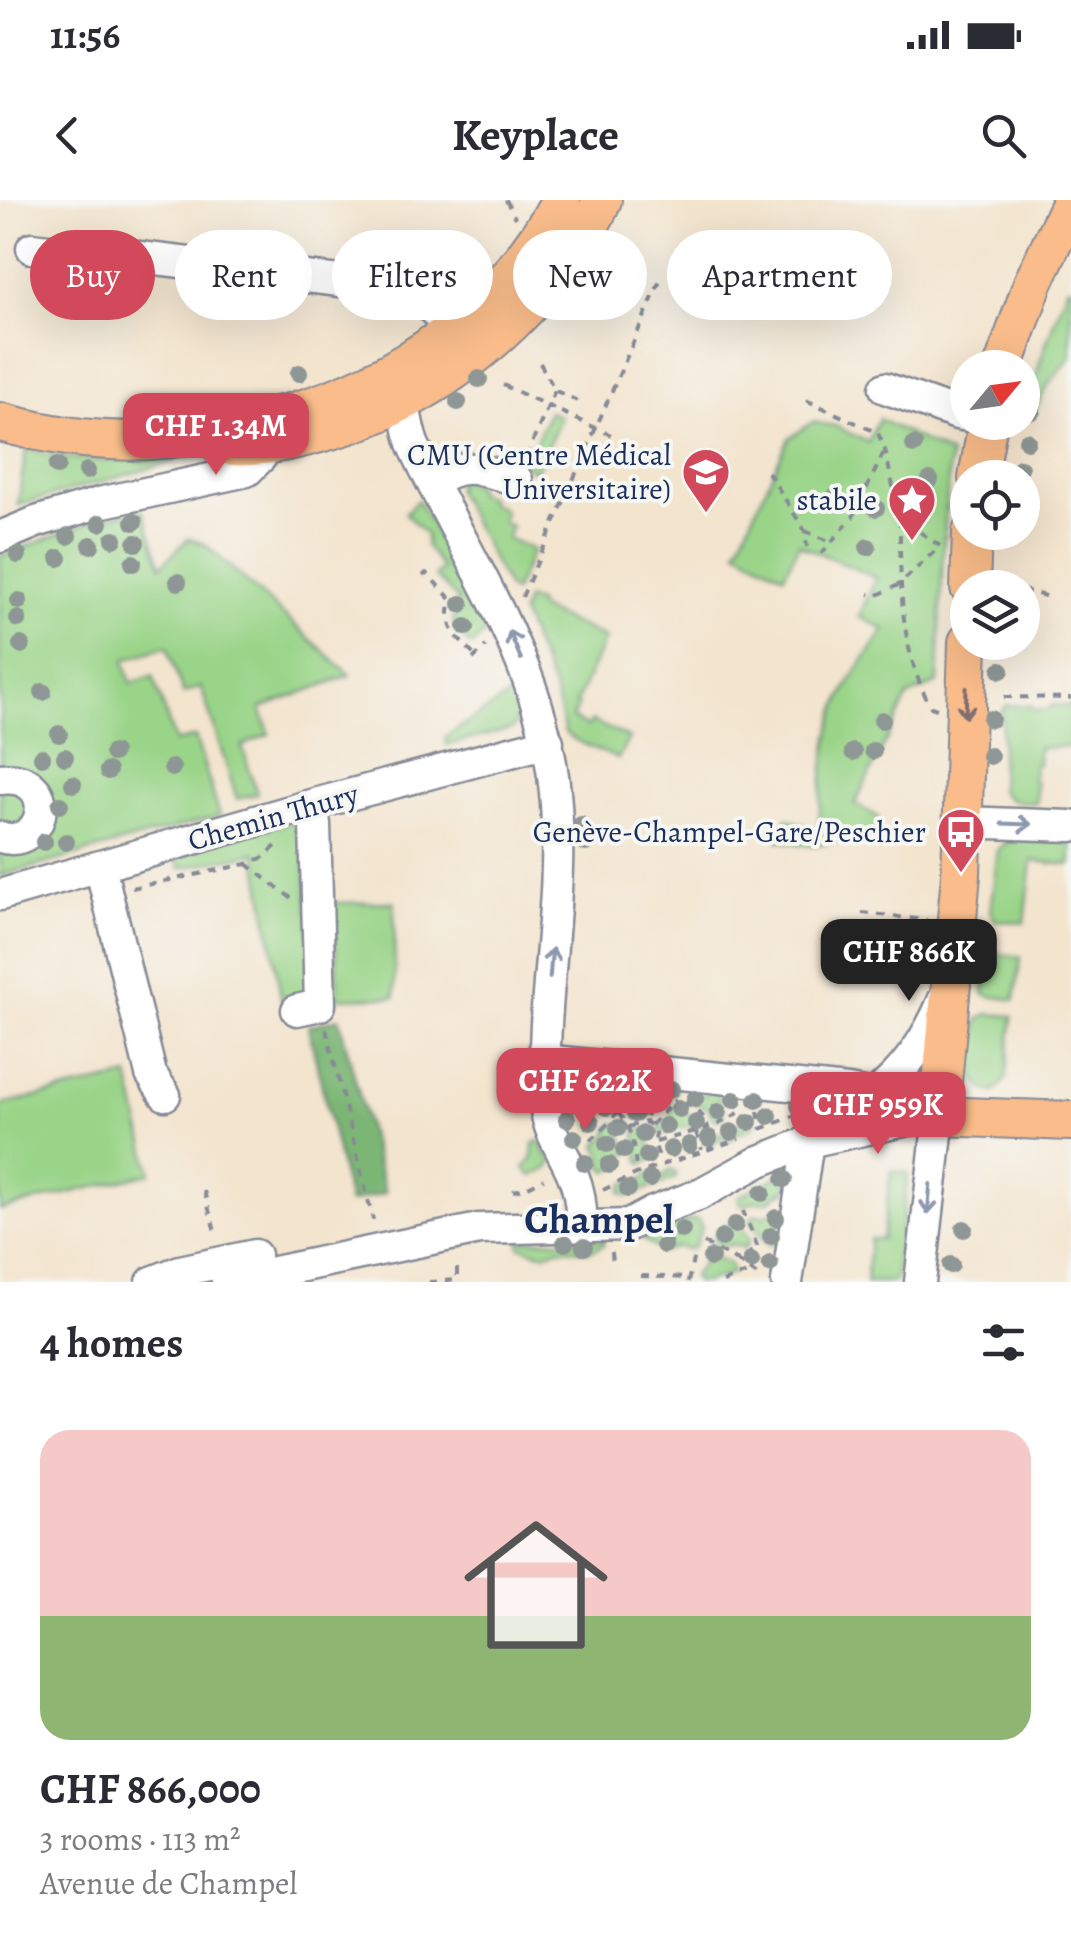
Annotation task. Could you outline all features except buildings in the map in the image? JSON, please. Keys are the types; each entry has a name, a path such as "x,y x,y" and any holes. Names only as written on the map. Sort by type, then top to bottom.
{"main road":[{"path":"0,422 90,439 174,438 229,446 288,442 334,430 395,388 500,286 561,200"},
{"path":"174,438 286,414 343,394 395,388 430,389 512,325 588,232 602,200"},
{"path":"1009,350 1022,310 1060,254 1071,202"},
{"path":"263,444 286,414"},
{"path":"968,660 962,875 939,1116 1071,1121"}],"street":[{"path":"155,258 398,288 428,303 451,332"},
{"path":"395,388 412,443 517,648 548,742 558,846 544,1060 545,1111 554,1140 586,1200"},
{"path":"886,388 950,411"},
{"path":"0,536 86,506 247,471 260,457 263,444"},
{"path":"432,481 462,467 517,480"},
{"name":"Chemin Thury","path":"9,893 103,880 254,823 548,742"},
{"path":"0,779 20,778 36,788 42,806 39,823 25,836 5,838 13,872 9,893"},
{"path":"309,1008 319,920 311,806"},
{"path":"963,822 1071,826"},
{"path":"103,880 151,1074 165,1096"},
{"path":"152,1282 180,1271 463,1211 586,1200 654,1212 698,1195 806,1128 874,1096 921,1048 953,976"},
{"path":"544,1060 848,1090 874,1096"},
{"path":"806,1128 939,1116 920,1282"},
{"path":"787,1282 806,1128"},
{"path":"226,1282 479,1228 586,1200"}],"path":[{"path":"506,200 517,221"},
{"path":"522,596 660,280"},
{"path":"536,356 554,390 584,404"},
{"path":"503,385 611,435"},
{"path":"517,480 554,390"},
{"path":"806,400 878,432 886,450 900,518 904,626 915,674 931,707 942,710"},
{"path":"821,554 852,516 886,450"},
{"path":"768,472 805,531 807,548"},
{"path":"869,594 876,596 900,584 940,546 900,518"},
{"path":"805,531 831,542"},
{"path":"422,576 426,573 451,599 450,629 476,656"},
{"path":"1040,595 1044,596"},
{"path":"1004,697 1071,698"},
{"path":"103,880 247,864 264,857 280,843"},
{"path":"247,864 319,920"},
{"path":"862,913 932,921"},
{"path":"309,1008 374,1220"},
{"path":"545,1111 592,1108 603,1097 614,1096 620,1106 618,1112 588,1142 592,1153"},
{"path":"636,1097 648,1112 646,1122"},
{"path":"680,1097 705,1118 707,1128"},
{"path":"656,1142 718,1126 744,1110 758,1110 761,1130 806,1128"},
{"path":"618,1112 628,1127 635,1150 636,1174"},
{"path":"628,1127 646,1122"},
{"path":"646,1122 656,1132 657,1154 664,1164"},
{"path":"696,1132 702,1150"},
{"path":"586,1200 636,1174 745,1136"},
{"path":"513,1191 551,1177 586,1200"},
{"path":"586,1200 609,1187"},
{"path":"204,1191 216,1238"},
{"path":"736,1261 758,1248 743,1211"},
{"path":"704,1243 768,1281"},
{"path":"612,1252 613,1267"},
{"path":"641,1276 688,1280 694,1255"},
{"path":"428,1282 457,1280 457,1267"},
{"path":"723,1282 750,1272"}],"green space":[{"path":"1071,286 1071,357 1040,401 1040,363 1067,287"},
{"path":"549,411 561,417 536,471 525,466"},
{"path":"879,419 950,455 938,683 908,696 855,804 878,817 877,832 811,846 777,840 787,818 818,831 826,756 836,712 851,680 885,629 859,617 876,578 799,544 784,575 737,550 789,438 813,422 835,426 868,442"},
{"path":"26,449 104,461 175,457 176,461 18,505"},
{"path":"461,478 476,486 476,492 490,498 489,503 503,509 502,522 511,526 507,538 533,550 514,592 509,590 456,491"},
{"path":"418,500 489,630 471,646 454,626 458,600 435,576 442,568 426,546 426,535 405,513"},
{"path":"143,510 161,566 188,539 206,545 350,675 261,708 269,734 242,746 257,794 237,799 201,687 183,693 167,646 124,660 131,683 153,676 175,742 195,737 220,816 0,876 0,556 105,517"},
{"path":"527,598 538,608 605,638 572,718 588,727 592,721 629,738 618,759 565,733 554,690 521,613"},
{"path":"512,694 518,698 523,712 512,729 447,745 445,737"},
{"path":"1007,705 1032,706 1035,710 1048,710 1052,705 1071,706 1071,746 1038,748 1033,780 1036,803 1011,800 1000,790 1002,710"},
{"path":"302,820 314,992 282,1002 256,853 180,868 174,850"},
{"path":"1016,839 1071,841 1071,865 1032,861 1025,923 995,920 990,911 998,850"},
{"path":"394,902 395,997 338,998 334,903"},
{"path":"992,953 1021,957 1015,1000 984,993 988,956"},
{"path":"989,1014 1013,1016 1006,1079 995,1092 977,1082 973,1063 979,1019"},
{"path":"339,1018 385,1193 349,1203 308,1026"},
{"path":"579,1071 593,1094 592,1100 585,1104 565,1103 561,1097 567,1074"},
{"path":"129,1076 151,1173 0,1210 0,1105"},
{"path":"643,1083 674,1083 677,1090 656,1110 650,1106"},
{"path":"711,1089 719,1091 724,1113 717,1120 707,1107 692,1103 689,1098"},
{"path":"678,1104 700,1123 696,1127 660,1132 660,1124"},
{"path":"750,1115 755,1120 752,1128 739,1132 732,1140 706,1142 705,1136 721,1133"},
{"path":"615,1123 621,1125 623,1139 630,1149 608,1171 603,1167 597,1145"},
{"path":"641,1128 647,1129 653,1159 643,1164 636,1137"},
{"path":"539,1141 551,1164 532,1176 525,1168 533,1157 534,1143"},
{"path":"671,1170 676,1178 628,1196 621,1192 625,1183 638,1183 649,1174 663,1176"},
{"path":"789,1171 784,1192 769,1201 745,1206 739,1203 743,1194"},
{"path":"891,1171 908,1173 895,1282 866,1282 870,1239 882,1239"},
{"path":"776,1210 782,1218 776,1231 778,1239 772,1245 766,1244 750,1220 754,1215"},
{"path":"734,1217 749,1238 745,1248 730,1244 723,1247 714,1241 716,1232"},
{"path":"698,1220 702,1227 691,1249 677,1247 662,1252 643,1239 646,1233"},
{"path":"520,1240 603,1240 603,1245 592,1250 562,1248 542,1253 520,1246"},
{"path":"704,1255 730,1264 732,1273 696,1282 693,1276"}],"place":[{"name":"CMU (Centre Médical Universitaire)","path":"706,514"},
{"name":"stabile","path":"912,542"},
{"name":"Genève-Champel-Gare/Peschier","path":"961,874"}],"district":[{"name":"Champel","path":"599,1219"}]}
